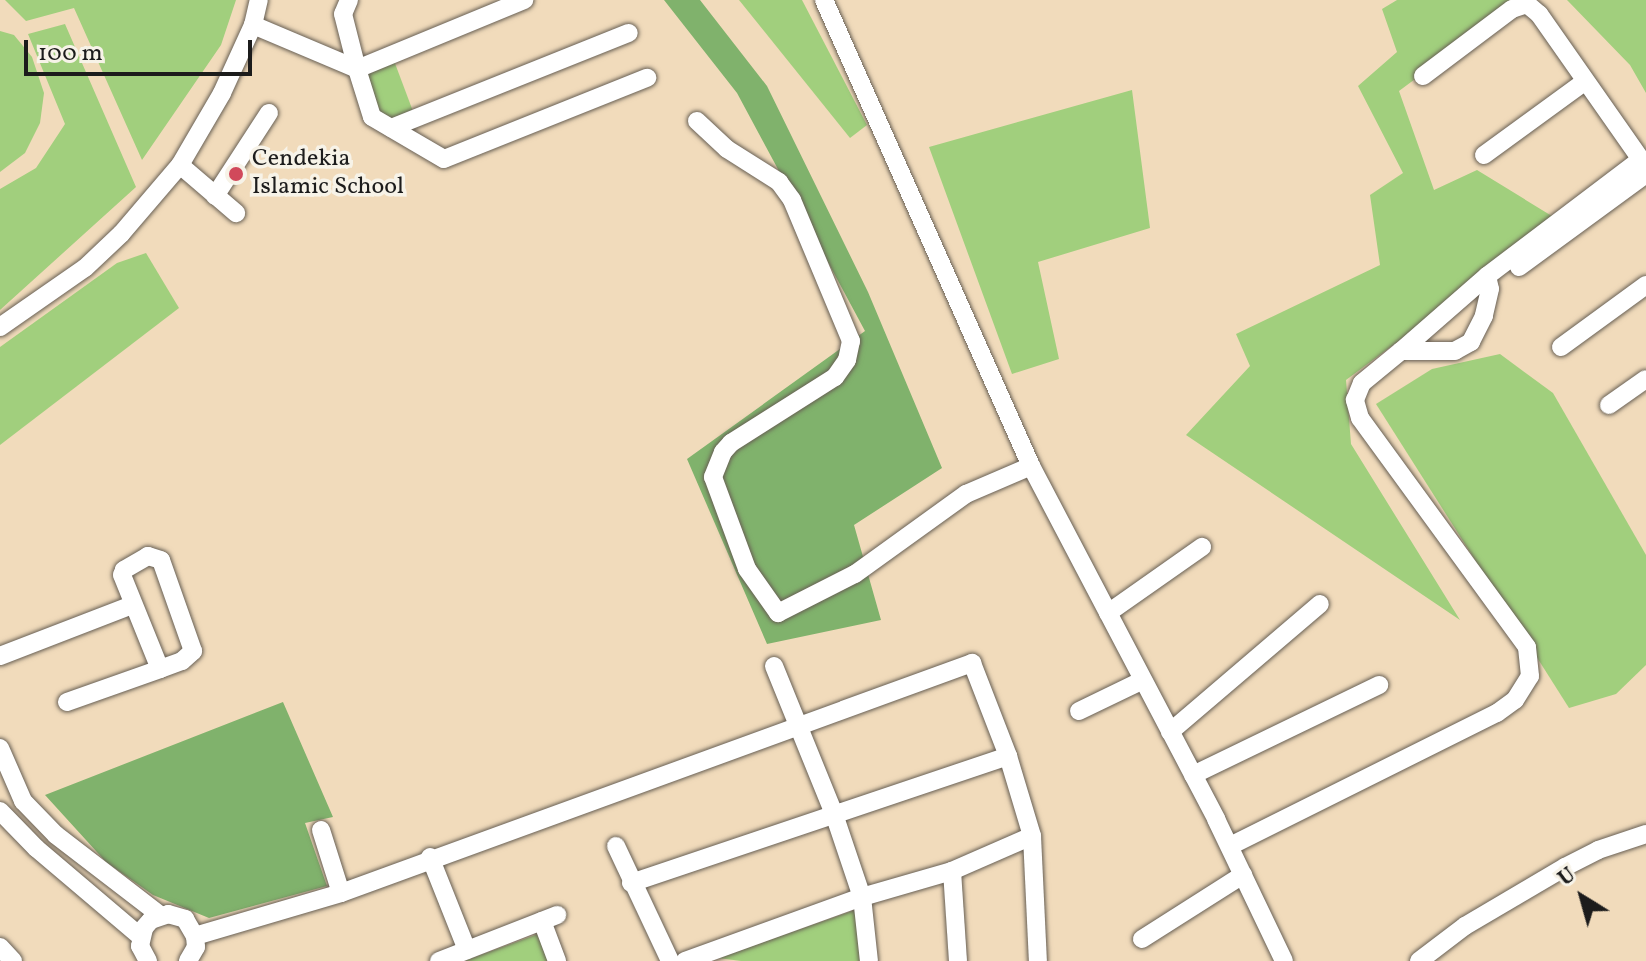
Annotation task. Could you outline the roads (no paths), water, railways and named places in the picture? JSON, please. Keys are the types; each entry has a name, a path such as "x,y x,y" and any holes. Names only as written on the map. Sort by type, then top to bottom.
{"street":[{"path":"0,327 85,268 121,234 180,165 222,93 253,25 259,0"},
{"path":"349,0 343,14 372,117 444,159 647,78"},
{"path":"253,25 357,69 524,0"},
{"path":"824,0 1031,466 1230,846 1284,961"},
{"path":"1230,846 1497,713 1515,700 1530,676 1527,647 1360,418 1355,400 1362,383 1401,351 1644,167 1539,14 1527,4 1512,9 1423,76"},
{"path":"391,128 629,33"},
{"path":"1484,155 1584,82"},
{"path":"215,196 269,113"},
{"path":"697,121 727,149 779,182 792,200 851,341 847,360 835,377 731,443 723,452 713,477 747,569 778,613 855,574 966,494 1031,466"},
{"path":"180,165 236,213"},
{"path":"1401,351 1455,351 1467,346 1479,331 1489,282"},
{"path":"1561,347 1646,285"},
{"path":"1609,405 1646,379"},
{"path":"1108,613 1202,547"},
{"path":"67,702 160,669 182,661 193,651 157,556 148,556 124,570 122,575 160,669"},
{"path":"1170,732 1320,604"},
{"path":"0,656 132,605"},
{"path":"195,936 341,893 430,857 972,663 1008,756 1032,836 1038,961"},
{"path":"774,666 834,814 862,897 869,961"},
{"path":"1079,711 1143,680"},
{"path":"1193,775 1379,685"},
{"path":"0,748 23,801 56,835 160,915 185,919 195,936 196,947 188,961"},
{"path":"631,883 1008,756"},
{"path":"23,801 0,810 36,848 141,937 148,961"},
{"path":"321,830 341,893"},
{"path":"1419,961 1465,926 1565,867 1598,850 1646,834"},
{"path":"616,846 631,883 685,961 862,897 952,871 1032,836"},
{"path":"430,857 467,950"},
{"path":"952,871 958,961"},
{"path":"1142,939 1243,875"},
{"path":"141,937 144,928 160,915"},
{"path":"439,961 550,918 557,961"},
{"path":"0,947 13,961"}],"place":[{"name":"Cendekia Islamic School","path":"236,174"}]}
